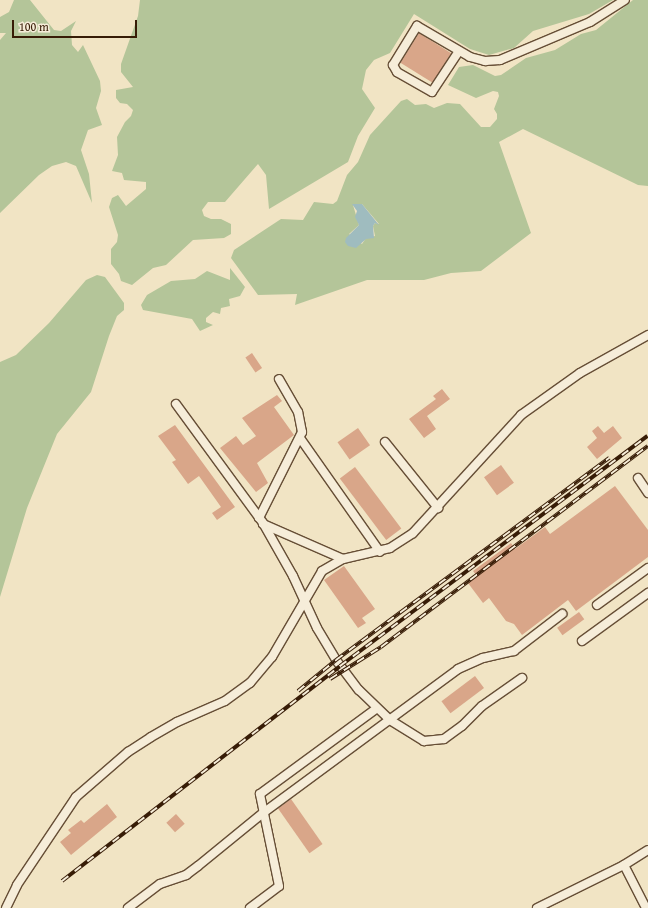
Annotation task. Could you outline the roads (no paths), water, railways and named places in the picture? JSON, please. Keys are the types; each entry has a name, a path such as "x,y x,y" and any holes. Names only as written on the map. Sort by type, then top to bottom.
{"lane":[{"path":"459,51 432,92 397,72 393,65 417,26 459,51 485,61 510,57 604,15 625,0"},
{"path":"6,908 17,885 76,797 128,752 151,736 176,722 225,701 250,683 272,657 304,599 322,571 343,559 380,552 413,533 438,508 521,416 580,373 648,335"},
{"path":"261,521 300,438 300,418 279,379"},
{"path":"176,404 261,521 304,599 317,628 336,660 355,685 390,720 424,741 444,739 462,726 482,706 522,678"},
{"path":"300,438 380,552"},
{"path":"385,442 438,508"},
{"path":"638,478 648,493"},
{"path":"261,521 343,559"},
{"path":"597,605 648,568"},
{"path":"582,641 648,593"},
{"path":"128,908 160,884 186,875 263,813 458,669 483,658 514,651 562,614"},
{"path":"250,908 279,886 260,794 377,708"},
{"path":"537,908 624,865 648,850"},
{"path":"624,865 646,908"}],"water":[{"path":"352,204 362,204 379,225 375,223 373,226 374,238 366,239 356,248 348,246 345,242 346,238 359,225 355,217 357,211"}],"railway":[{"path":"62,881 340,666 648,436"},
{"path":"330,679 381,647 648,446"},
{"path":"298,691 336,660 609,458"}]}
